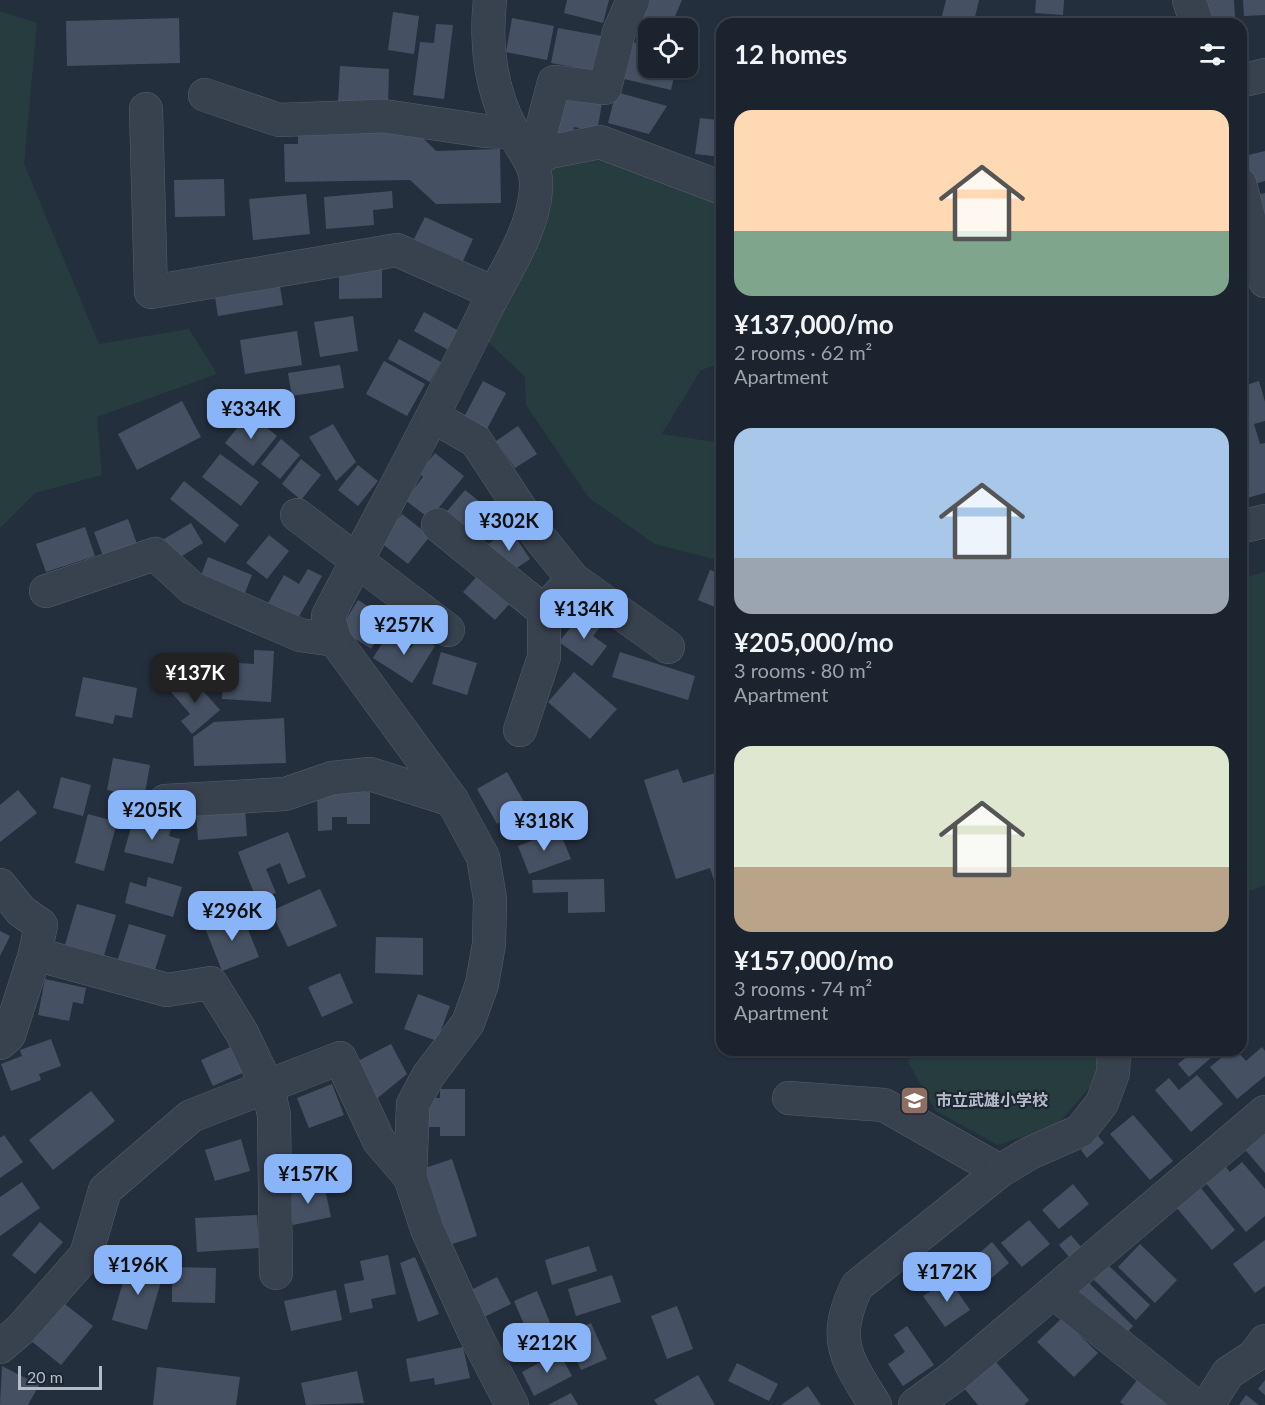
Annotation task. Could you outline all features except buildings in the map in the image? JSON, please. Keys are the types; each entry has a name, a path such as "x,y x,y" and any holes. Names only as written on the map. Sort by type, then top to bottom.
{"street":[{"path":"490,0 487,30 494,84 512,132 533,162"},
{"path":"512,1405 475,1334 427,1229 410,1177 412,1104 428,1076 468,1023 482,984 489,944 490,899 483,857 452,800 335,640 328,616 434,417 530,225 536,188 533,162 554,81 605,88 619,32 633,0"},
{"path":"1189,0 1195,18"},
{"path":"1247,79 1265,75"},
{"path":"205,95 279,120 384,116 485,131 512,132"},
{"path":"146,109 152,292 397,250 494,293"},
{"path":"533,162 549,152 600,142 716,186"},
{"path":"1247,211 1265,280"},
{"path":"434,417 476,441 539,537 573,579 668,647"},
{"path":"297,515 448,630"},
{"path":"1247,525 1265,521"},
{"path":"438,525 544,611"},
{"path":"46,591 155,554 192,588 300,635 335,640"},
{"path":"520,730 544,657 544,611 573,579"},
{"path":"165,801 285,794 332,778 370,774 452,800"},
{"path":"0,885 21,911 41,925 35,954 9,1035 0,1043"},
{"path":"35,954 167,990 212,983 242,1033 268,1088 274,1114 276,1273"},
{"path":"875,1405 850,1365 842,1338 845,1311 858,1286 1000,1171 1080,1131 1102,1103 1113,1073 1114,1056"},
{"path":"0,1347 20,1330 86,1255 105,1190 191,1116 268,1088 340,1058 379,1141 410,1177"},
{"path":"789,1098 884,1105 1000,1171"},
{"path":"915,1405 953,1377 1265,1112"},
{"path":"1053,1293 1194,1405"},
{"path":"1208,1405 1228,1373 1254,1356 1265,1341"}],"green space":[{"path":"0,11 37,23 24,164 99,344 189,329 217,374 97,417 102,475 35,493 0,528"},
{"path":"605,148 716,193 716,364 700,371 662,434 716,442 716,560 655,544 589,498 526,405 525,377 486,340 552,160"},
{"path":"1265,572 1265,885 1247,892 1247,576"},
{"path":"911,1056 1098,1056 1094,1082 1057,1125 998,1145 936,1111 908,1062"}],"place":[{"name":"市立武雄小学校","path":"915,1100"}]}
